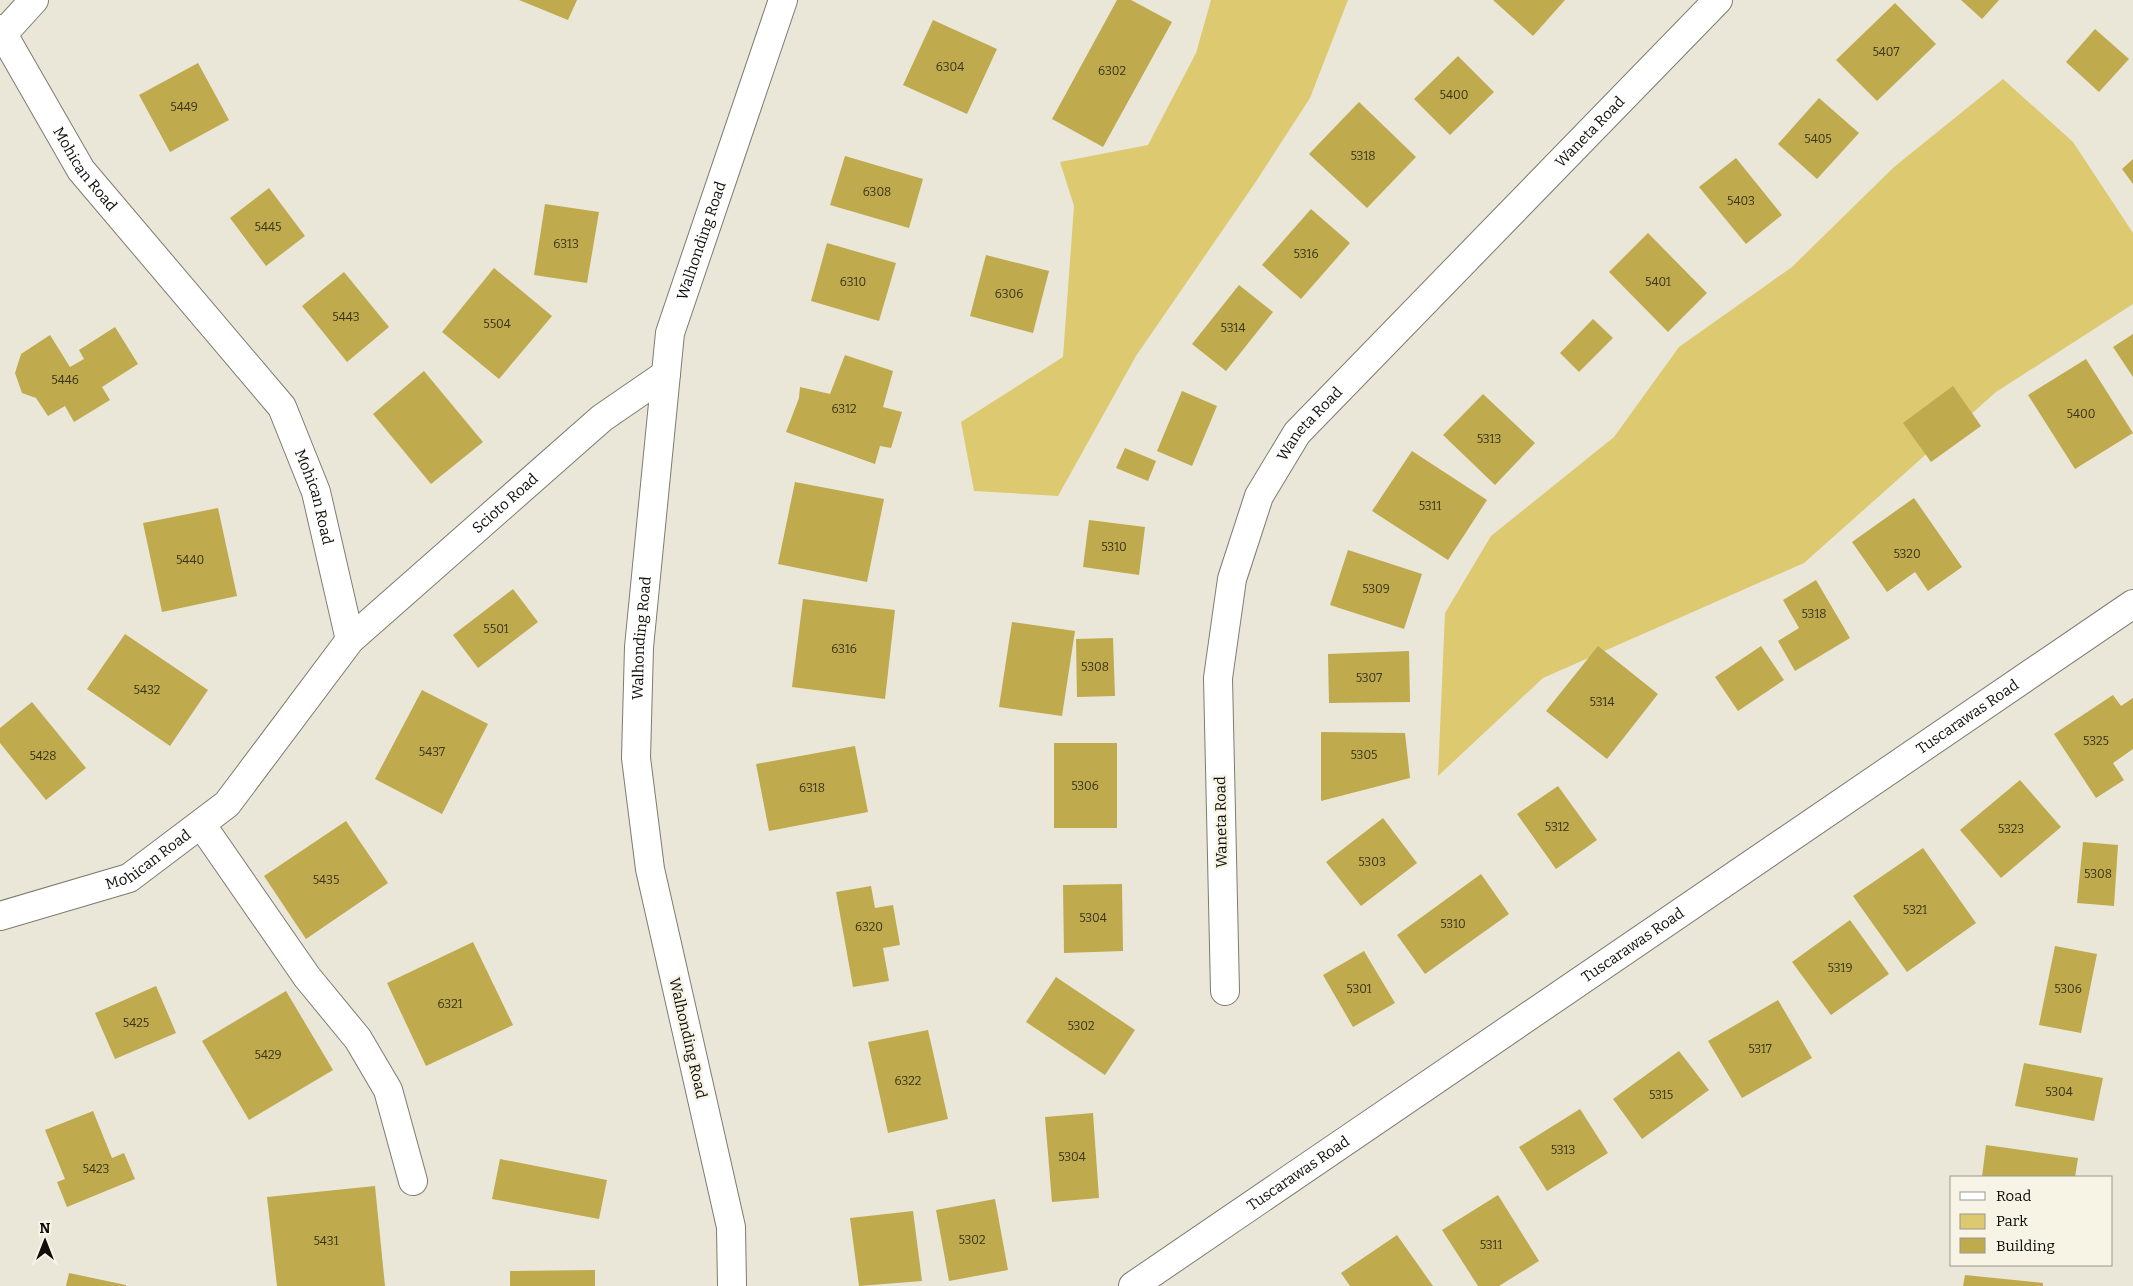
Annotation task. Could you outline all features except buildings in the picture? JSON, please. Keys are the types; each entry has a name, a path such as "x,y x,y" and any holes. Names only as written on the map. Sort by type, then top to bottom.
{"street":[{"name":"Mohican Road","path":"0,916 129,878 227,804 350,640 316,492 282,407 81,170 1,31 34,0"},
{"name":"Walhonding Road","path":"732,1286 731,1227 650,869 636,758 639,647 670,333 783,0"},
{"name":"Waneta Road","path":"1225,991 1218,678 1232,579 1259,496 1296,433 1718,0"},
{"name":"Scioto Road","path":"350,640 602,418 666,374"},
{"name":"Tuscarawas Road","path":"1133,1286 2133,604"},
{"path":"201,824 307,976 358,1039 388,1090 413,1181"}],"green space":[{"path":"1211,0 1348,0 1310,98 1255,183 1136,356 1058,496 974,491 961,422 1063,357 1074,206 1060,162 1148,145 1196,53"},
{"path":"2003,79 2073,142 2133,233 2133,304 1996,392 1804,563 1543,678 1438,776 1445,613 1491,536 1614,437 1679,347 1792,267 1894,167"}]}
